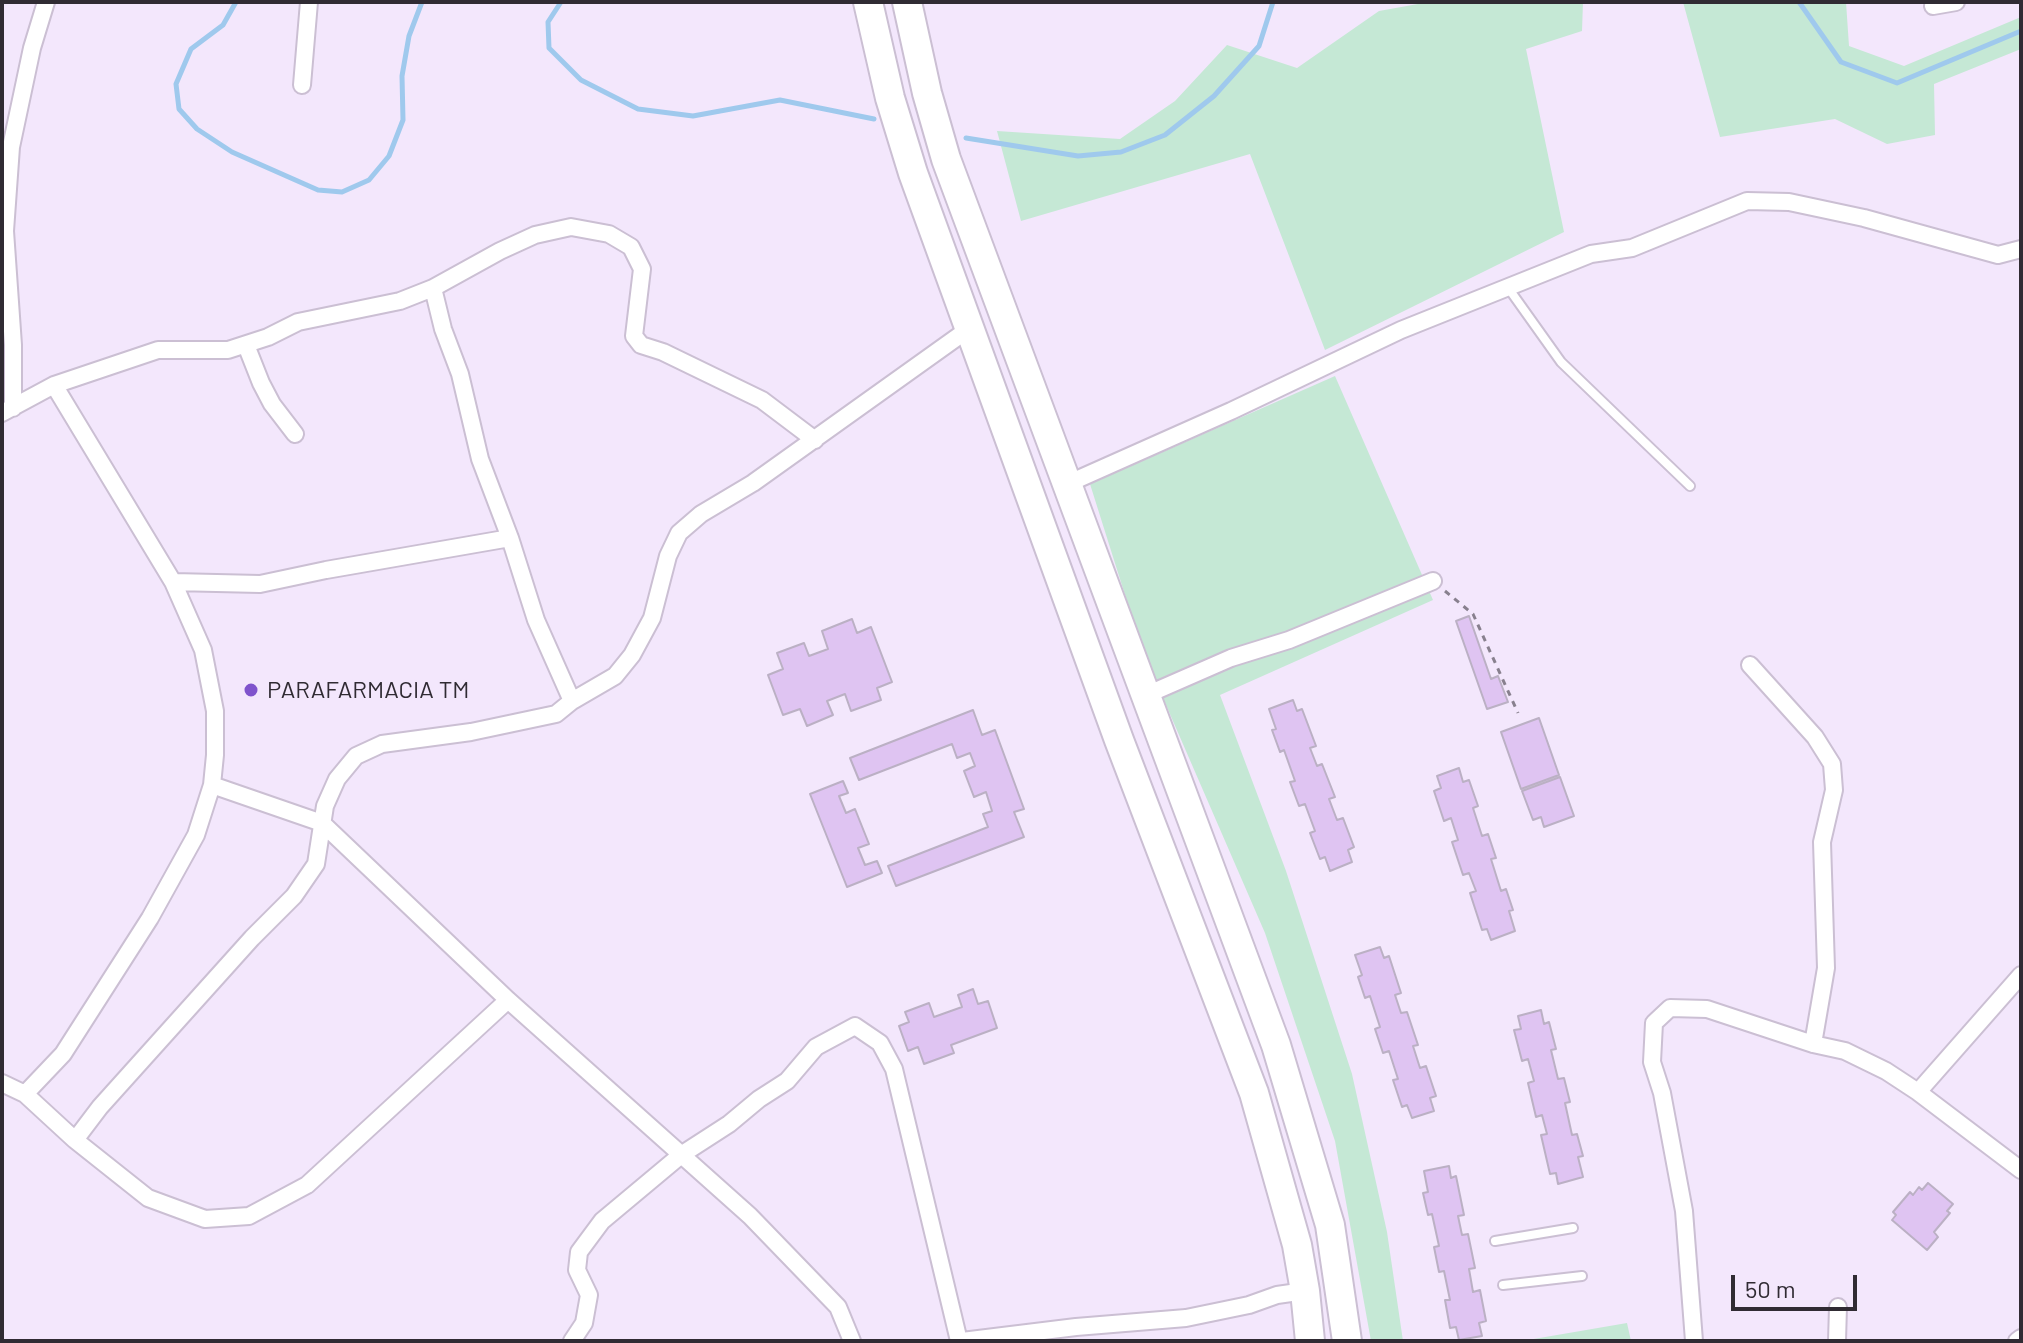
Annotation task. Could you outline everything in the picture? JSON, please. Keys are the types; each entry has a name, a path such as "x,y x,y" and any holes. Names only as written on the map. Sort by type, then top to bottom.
{"highway":[{"path":"868,2 890,98 913,173 1114,725 1254,1093 1297,1245 1310,1341"},
{"path":"907,2 927,93 946,159 1276,1045 1330,1225 1347,1341"}],"street":[{"path":"8,410 13,345 5,231 11,147 32,48 46,2"},
{"path":"302,85 309,2"},
{"path":"1933,6 1956,2"},
{"path":"1067,484 1401,330 1591,254 1643,243 1747,201 1789,202 1864,218 1998,255 2018,253"},
{"path":"8,410 54,385 158,350 228,350 298,322 400,301 433,288 535,235 571,227 609,234 631,247 642,269 634,336 641,345 663,352 762,400 815,440"},
{"path":"433,288 443,329 460,374 480,459 536,620 572,701"},
{"path":"75,1140 100,1107 242,948 294,896 316,864 325,806 337,779 356,756 382,744 471,732 556,714 615,676 632,655 652,618 668,556 679,533 701,514 753,483 970,328"},
{"path":"246,345 272,404 295,434"},
{"path":"25,1094 63,1054 150,918 196,835 212,785 215,711 203,650 173,582 54,385"},
{"path":"173,582 260,584 510,538"},
{"path":"1144,696 1231,658 1289,640 1433,581"},
{"path":"1750,665 1815,737 1832,764 1834,790 1822,842 1826,968 1813,1044"},
{"path":"212,785 267,801 322,823 508,1000 750,1216 838,1307 852,1341"},
{"path":"1918,1092 2021,975"},
{"path":"2,1083 25,1094 75,1140 148,1198 205,1219 249,1216 307,1185 508,1000"},
{"path":"1694,1341 1684,1211 1662,1093 1652,1062 1654,1023 1670,1008 1707,1009 1813,1044 1845,1051 1886,1071 1918,1092 2021,1170"},
{"path":"572,1341 584,1323 589,1295 577,1270 579,1252 602,1221 681,1155 787,1081 816,1047 855,1026 880,1043 894,1069 960,1341 1078,1334 1186,1318 1305,1291"},
{"path":"1837,1341 1838,1307"}],"lane":[{"path":"1509,289 1561,362 1690,486"},
{"path":"1495,1241 1573,1228"},
{"path":"1503,1285 1582,1276"}],"path":[{"path":"1433,581 1473,614 1518,713"}],"green space":[{"path":"1429,2 1583,2 1582,31 1526,49 1564,232 1325,350 1250,154 1021,221 997,131 1120,139 1175,101 1227,45 1297,68 1379,11"},
{"path":"1683,2 1846,2 1849,46 1904,66 2021,17 2021,49 1934,84 1935,135 1887,144 1835,119 1720,137"},
{"path":"1335,376 1433,600 1220,695 1286,871 1352,1074 1387,1232 1403,1341 1371,1341 1335,1141 1265,933 1143,652 1090,484"},
{"path":"1627,1323 1631,1341 1522,1341"}],"building":[{"path":"1469,616 1491,679 1498,676 1508,702 1487,709 1456,621"},
{"path":"852,619 857,633 871,627 892,682 877,688 881,700 851,711 845,694 827,701 833,715 807,726 800,709 783,715 768,675 783,669 777,653 804,643 809,656 828,649 822,631"},
{"path":"1293,700 1297,711 1302,709 1316,746 1310,748 1317,766 1322,764 1335,797 1329,799 1337,820 1343,818 1354,847 1348,850 1352,862 1330,871 1325,857 1320,859 1310,833 1315,831 1305,804 1299,806 1290,782 1295,781 1284,750 1280,752 1272,730 1276,729 1269,709"},
{"path":"973,710 982,735 995,730 1024,809 1014,812 1024,837 896,886 888,866 988,827 983,814 992,811 986,792 974,797 964,771 975,766 970,753 957,758 952,744 859,780 850,758"},
{"path":"1539,718 1559,775 1521,789 1501,732"},
{"path":"1459,768 1463,782 1469,780 1478,806 1473,808 1482,836 1488,834 1496,858 1491,859 1501,891 1506,889 1513,910 1509,911 1515,931 1491,940 1487,929 1482,930 1470,893 1476,891 1469,873 1463,875 1452,842 1458,840 1451,818 1444,821 1434,791 1441,788 1437,776"},
{"path":"1560,777 1574,816 1544,827 1541,817 1533,820 1522,791"},
{"path":"843,781 848,793 839,796 846,813 855,809 869,844 858,848 865,865 877,861 882,873 847,887 810,794"},
{"path":"1380,947 1384,958 1389,956 1401,993 1395,995 1401,1013 1407,1012 1418,1045 1413,1046 1420,1068 1426,1066 1436,1096 1430,1098 1434,1111 1412,1118 1407,1105 1402,1107 1393,1080 1398,1079 1389,1051 1383,1053 1375,1029 1380,1027 1370,996 1365,998 1358,977 1362,975 1355,955"},
{"path":"973,989 978,1004 988,1001 997,1028 951,1045 954,1053 924,1064 918,1047 908,1051 899,1026 909,1022 905,1012 929,1003 934,1017 962,1007 958,995"},
{"path":"1541,1010 1544,1024 1549,1022 1556,1049 1551,1050 1558,1079 1564,1078 1570,1102 1565,1103 1572,1135 1577,1134 1583,1156 1578,1157 1583,1177 1558,1184 1556,1173 1550,1174 1541,1135 1547,1134 1542,1115 1536,1117 1528,1083 1534,1081 1528,1059 1522,1061 1514,1030 1521,1029 1518,1016"},
{"path":"1449,1166 1451,1178 1456,1176 1464,1215 1458,1216 1462,1235 1468,1234 1475,1268 1469,1269 1473,1292 1480,1290 1486,1321 1479,1323 1482,1336 1459,1340 1456,1327 1450,1328 1445,1300 1450,1300 1444,1271 1439,1272 1434,1247 1439,1246 1432,1214 1428,1215 1423,1193 1428,1192 1424,1171"},
{"path":"1928,1183 1953,1204 1947,1211 1950,1213 1934,1232 1938,1237 1927,1250 1892,1220 1896,1215 1893,1212 1910,1192 1913,1195 1919,1187 1922,1190"}],"waterway":[{"path":"236,2 223,25 191,49 176,84 179,109 197,129 232,152 318,190 342,192 369,180 389,156 403,120 402,76 409,36 422,2"},
{"path":"561,2 548,22 549,48 581,80 638,109 693,116 780,100 874,119"},
{"path":"966,138 1078,156 1121,152 1165,135 1214,96 1259,46 1273,2"},
{"path":"1799,2 1841,62 1897,83 2021,31"}],"place":[{"name":"PARAFARMACIA TM","path":"251,690"}]}
